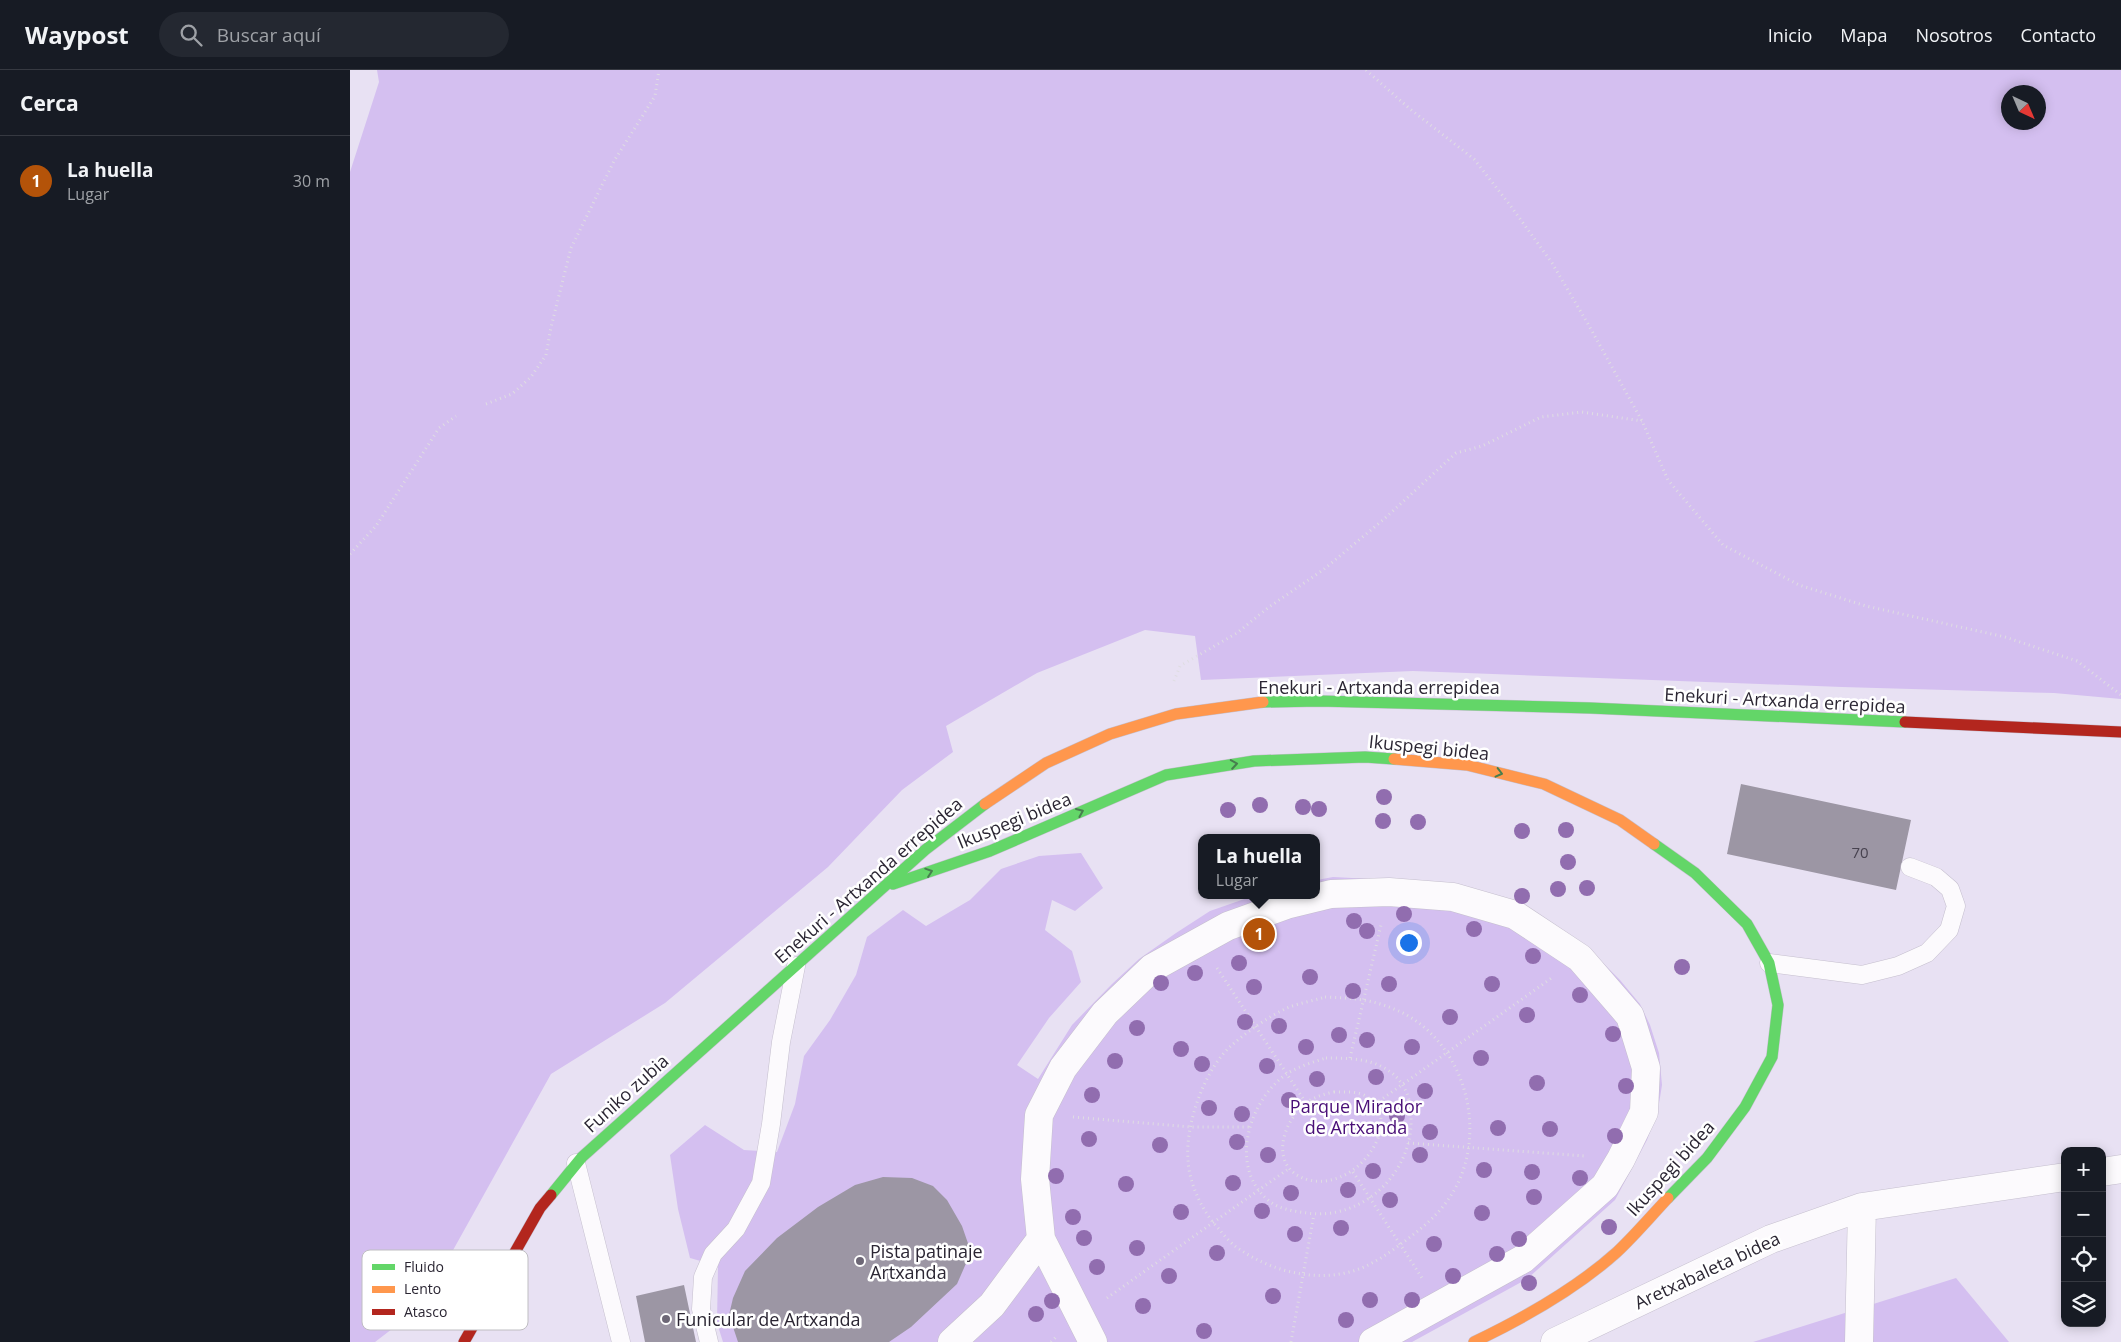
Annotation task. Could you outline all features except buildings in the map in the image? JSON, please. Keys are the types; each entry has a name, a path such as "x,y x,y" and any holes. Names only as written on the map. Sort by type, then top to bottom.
{"street":[{"name":"Enekuri - Artxanda errepidea","path":"693,1056 883,888 969,815 1046,763 1110,734 1176,714 1262,702 1319,701 1590,708 2121,732"},
{"name":"Ikuspegi bidea","path":"883,888 990,851 1166,775 1254,761 1365,757 1467,765 1544,784 1620,820 1695,873 1747,924 1769,964 1778,1005 1772,1057 1745,1107 1707,1158 1617,1252 1574,1286 1514,1323 1474,1342"},
{"path":"1320,897 1332,894 1389,892 1453,897 1515,916 1580,958 1630,1016 1646,1068 1644,1112 1621,1159 1605,1186 1523,1259 1374,1342"},
{"path":"1093,1342 1041,1239 1035,1179 1039,1115 1063,1068 1105,1013 1152,968 1228,926 1286,905 1311,899"},
{"name":"Funiko zubia","path":"579,1160 693,1056"},
{"path":"516,1250 540,1208 579,1160"},
{"path":"2106,1171 2121,1169"},
{"name":"Aretxabaleta bidea","path":"1555,1342 1771,1238 1862,1207 2061,1178"},
{"path":"1859,1342 1862,1207"},
{"path":"952,1342 992,1305 1041,1239"},
{"path":"464,1342 471,1330"}],"lane":[{"path":"1769,964 1862,976 1898,966 1928,953 1949,930 1956,906 1950,889 1936,877 1910,868"},
{"path":"709,1342 701,1309 703,1276 713,1254 736,1229 761,1183 771,1124 781,1042 796,965"},
{"path":"579,1160 621,1342"}],"path":[{"path":"486,404 512,394 530,377 546,355 551,326 571,248 614,162 655,96 659,70"},
{"path":"1366,70 1480,166 1552,263 1642,421 1668,480 1724,545 1799,585 1866,606 2005,637 2077,661 2121,695"},
{"path":"1173,686 1180,666 1237,633 1269,607 1323,570 1383,520 1456,453 1482,446 1541,417 1582,412 1642,421"},
{"path":"350,554 376,526 439,428 456,416"},
{"path":"1350,1058 1389,892"},
{"path":"1199,941 1306,1103"},
{"path":"1375,1104 1580,958"},
{"path":"1325,997 1364,999 1396,1009 1425,1028 1448,1053 1463,1082 1470,1115 1469,1148 1456,1187 1433,1220 1371,1264 1338,1274 1303,1275 1268,1266 1237,1248 1213,1223 1196,1193 1188,1160 1191,1127 1198,1097 1211,1070 1231,1046 1256,1027 1288,1007 1325,997"},
{"path":"1326,1058 1350,1058 1369,1062 1388,1071 1403,1085 1411,1104 1412,1126 1399,1167 1386,1184 1370,1198 1352,1208 1332,1214 1291,1211 1271,1203 1257,1191 1248,1171 1246,1149 1249,1127 1257,1107 1270,1089 1287,1074 1306,1064 1326,1058"},
{"path":"1334,1092 1349,1092 1364,1095 1375,1104 1380,1118 1375,1146 1367,1159 1353,1172 1336,1179 1314,1182 1299,1178 1288,1170 1282,1156 1283,1141 1295,1114 1306,1103 1319,1096 1334,1092"},
{"path":"1039,1115 1191,1127 1249,1127"},
{"path":"1408,1143 1621,1159"},
{"path":"1080,1318 1288,1170"},
{"path":"1353,1172 1440,1305"},
{"path":"1291,1342 1314,1214"}],"green space":[{"path":"377,70 2121,70 2121,699 2054,693 1413,671 1201,680 1195,636 1145,630 1037,673 946,726 953,752 902,790 828,867 665,1003 551,1074 453,1250 362,1250 362,1330 391,1330 375,1342 350,1342 350,172 379,82"},
{"name":"Parque Mirador de Artxanda","path":"1081,853 1103,888 1075,911 1052,900 1045,930 1072,951 1081,982 1049,1018 1017,1065 1038,1079 1072,1025 1112,984 1139,959 1210,911 1244,899 1320,899 1320,879 1333,877 1390,880 1596,956 1620,980 1640,1004 1650,1025 1659,1053 1662,1085 1658,1110 1647,1140 1615,1200 1527,1279 1412,1342 723,1342 717,1323 718,1266 690,1258 678,1209 670,1155 705,1125 744,1150 777,1152 795,1104 804,1056 830,1020 856,975 867,937 903,910 926,926 970,900 1001,869 1039,856"},
{"path":"1956,1278 2009,1342 1753,1342"}],"traffic: fast":[{"path":"1263,702 1319,701 1590,708 1905,722"},
{"path":"893,884 990,851 1166,775 1254,761 1365,757 1394,759"},
{"path":"551,1195 582,1157 925,850 985,804"},
{"path":"1654,844 1695,873 1747,924 1769,963 1778,1005 1772,1057 1745,1107 1707,1158 1668,1198"}],"traffic: slow":[{"path":"985,804 1046,763 1110,734 1176,714 1263,702"},
{"path":"1394,759 1467,765 1544,784 1620,820 1654,844"},
{"path":"1474,1342 1530,1313 1601,1266 1637,1232 1668,1198"}],"traffic: jam":[{"path":"1905,722 2121,732"},
{"path":"516,1250 540,1208 551,1195"},
{"path":"464,1342 471,1330"}],"place":[{"name":"La huella","path":"1259,934"},
{"name":"Pista patinaje Artxanda","path":"860,1261"},
{"name":"Funicular de Artxanda","path":"666,1319"}]}
